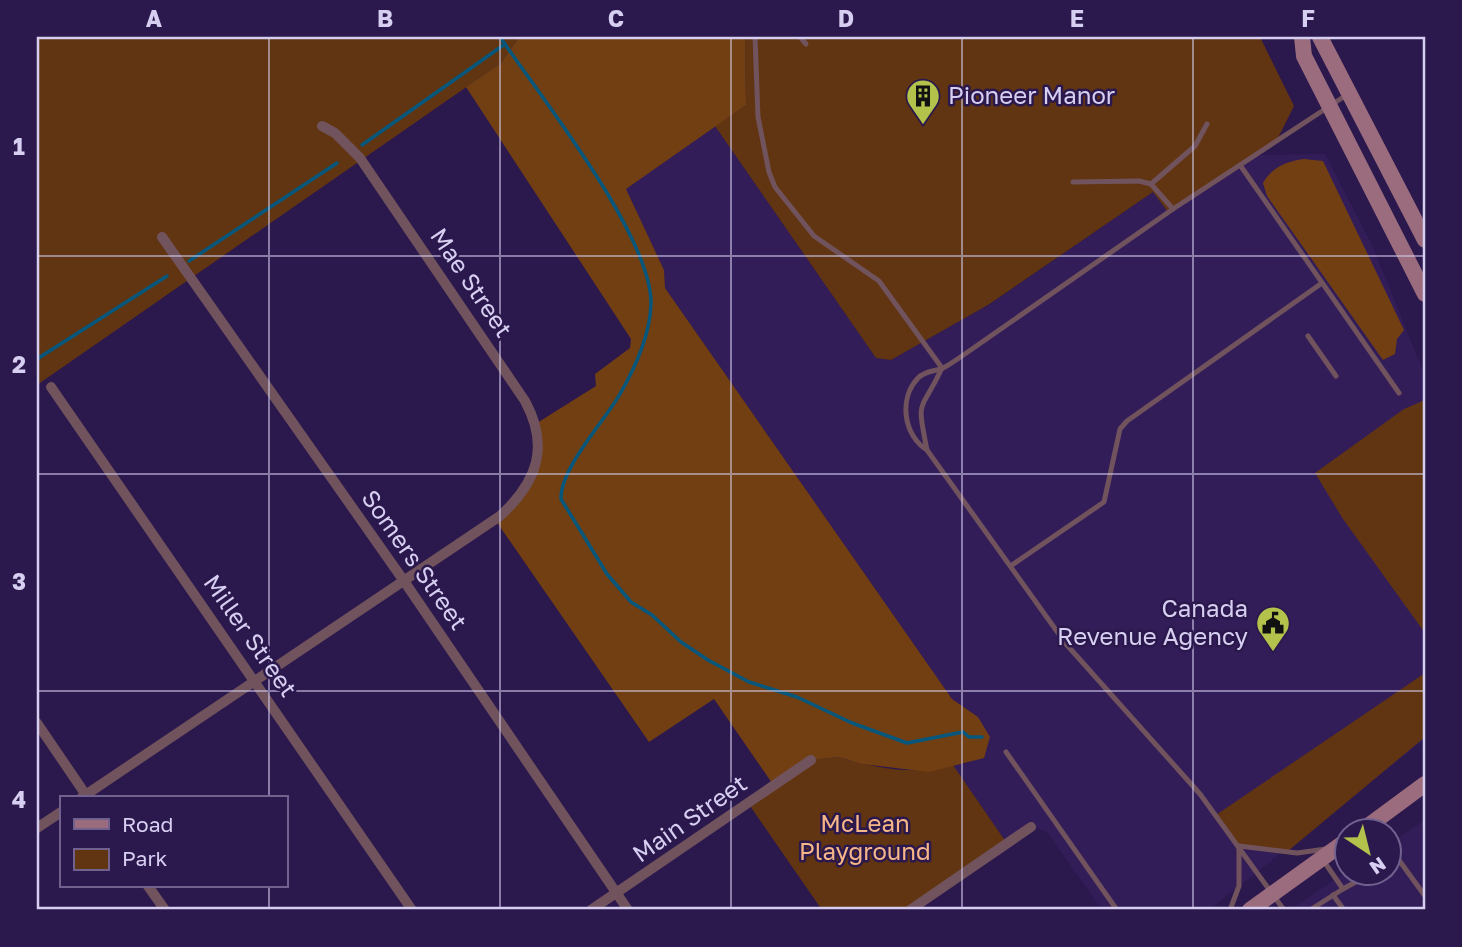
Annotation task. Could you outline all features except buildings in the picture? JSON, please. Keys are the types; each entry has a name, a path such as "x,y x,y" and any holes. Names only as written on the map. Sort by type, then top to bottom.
{"main road":[{"path":"1302,37 1304,56 1425,294"},
{"path":"1320,37 1425,240"},
{"path":"1383,818 1425,784"},
{"path":"1250,910 1332,852"}],"street":[{"name":"Mae Street","path":"322,126 335,132 360,159 526,401 539,430 539,448 528,484 500,516 404,581"},
{"name":"Somers Street","path":"162,237 404,581 628,910"},
{"name":"Miller Street","path":"51,387 412,910"},
{"path":"86,796 404,581"},
{"path":"37,723 84,796"},
{"name":"Main Street","path":"591,910 811,760"},
{"path":"37,828 60,813"},
{"path":"910,910 1031,827"},
{"path":"149,888 165,910"}],"lane":[{"path":"755,37 758,117 768,172 775,187 814,236 879,281 942,368"},
{"path":"800,37 806,44"},
{"path":"928,450 916,444 906,418 907,401 917,379 927,371 942,368 1173,209 1348,94"},
{"path":"1151,184 1195,146 1207,124"},
{"path":"1240,165 1399,393"},
{"path":"1073,182 1139,181 1151,184 1173,209"},
{"path":"1012,565 1104,502 1120,429 1127,421 1322,283"},
{"path":"1308,336 1336,376"},
{"path":"942,368 920,408 920,426 928,450 1066,644 1152,737 1239,846 1284,910"},
{"path":"1006,752 1117,910"},
{"path":"1239,846 1297,853 1332,846"},
{"path":"1230,910 1239,886 1239,846"},
{"path":"1310,910 1343,889 1322,859"},
{"path":"1402,864 1425,896"},
{"path":"1333,895 1344,910"}],"shaded area":[{"path":"519,37 745,37 746,105 626,189 664,270 665,288 952,699 978,717 990,737 984,758 929,772 862,764 838,757 811,760 774,786 714,699 649,742 496,521 530,484 537,423 596,386 595,374 630,348 631,339 466,87 501,63"},
{"path":"715,126 876,358 891,360 989,305 1153,192 1254,155 1325,154 1373,247 1425,376 1425,739 1209,910 1102,910 1047,832 1031,826 1006,842 953,765 969,763 978,717 952,699 665,288 664,270 626,189"},
{"path":"1304,159 1323,161 1404,330 1397,339 1395,354 1383,360 1267,196 1263,183 1275,169"},
{"path":"1425,820 1425,910 1290,910 1332,882 1332,888 1402,888 1402,835"}],"green space":[{"path":"37,37 519,37 501,63 37,385"},
{"path":"745,37 1260,37 1294,106 1277,140 1168,212 1153,192 988,305 891,360 876,358 715,126 746,105"},
{"path":"1425,400 1425,633 1343,519 1315,473 1404,409"},
{"path":"1425,673 1425,737 1288,851 1239,846 1216,815"},
{"name":"McLean Playground","path":"838,757 895,769 925,770 953,765 1006,842 908,910 822,910 748,803 810,760"}],"waterway":[{"path":"500,37 591,167 633,242 646,275 651,304 641,350 620,394 568,473 561,499 607,574 631,602 652,615 681,642 749,682 797,697 852,723 907,743 963,732 969,737 982,737"},
{"path":"362,145 505,44"},
{"path":"189,261 337,163"},
{"path":"37,359 167,276"}],"place":[{"name":"Pioneer Manor","path":"923,126"},
{"name":"Canada Revenue Agency","path":"1273,653"}]}
